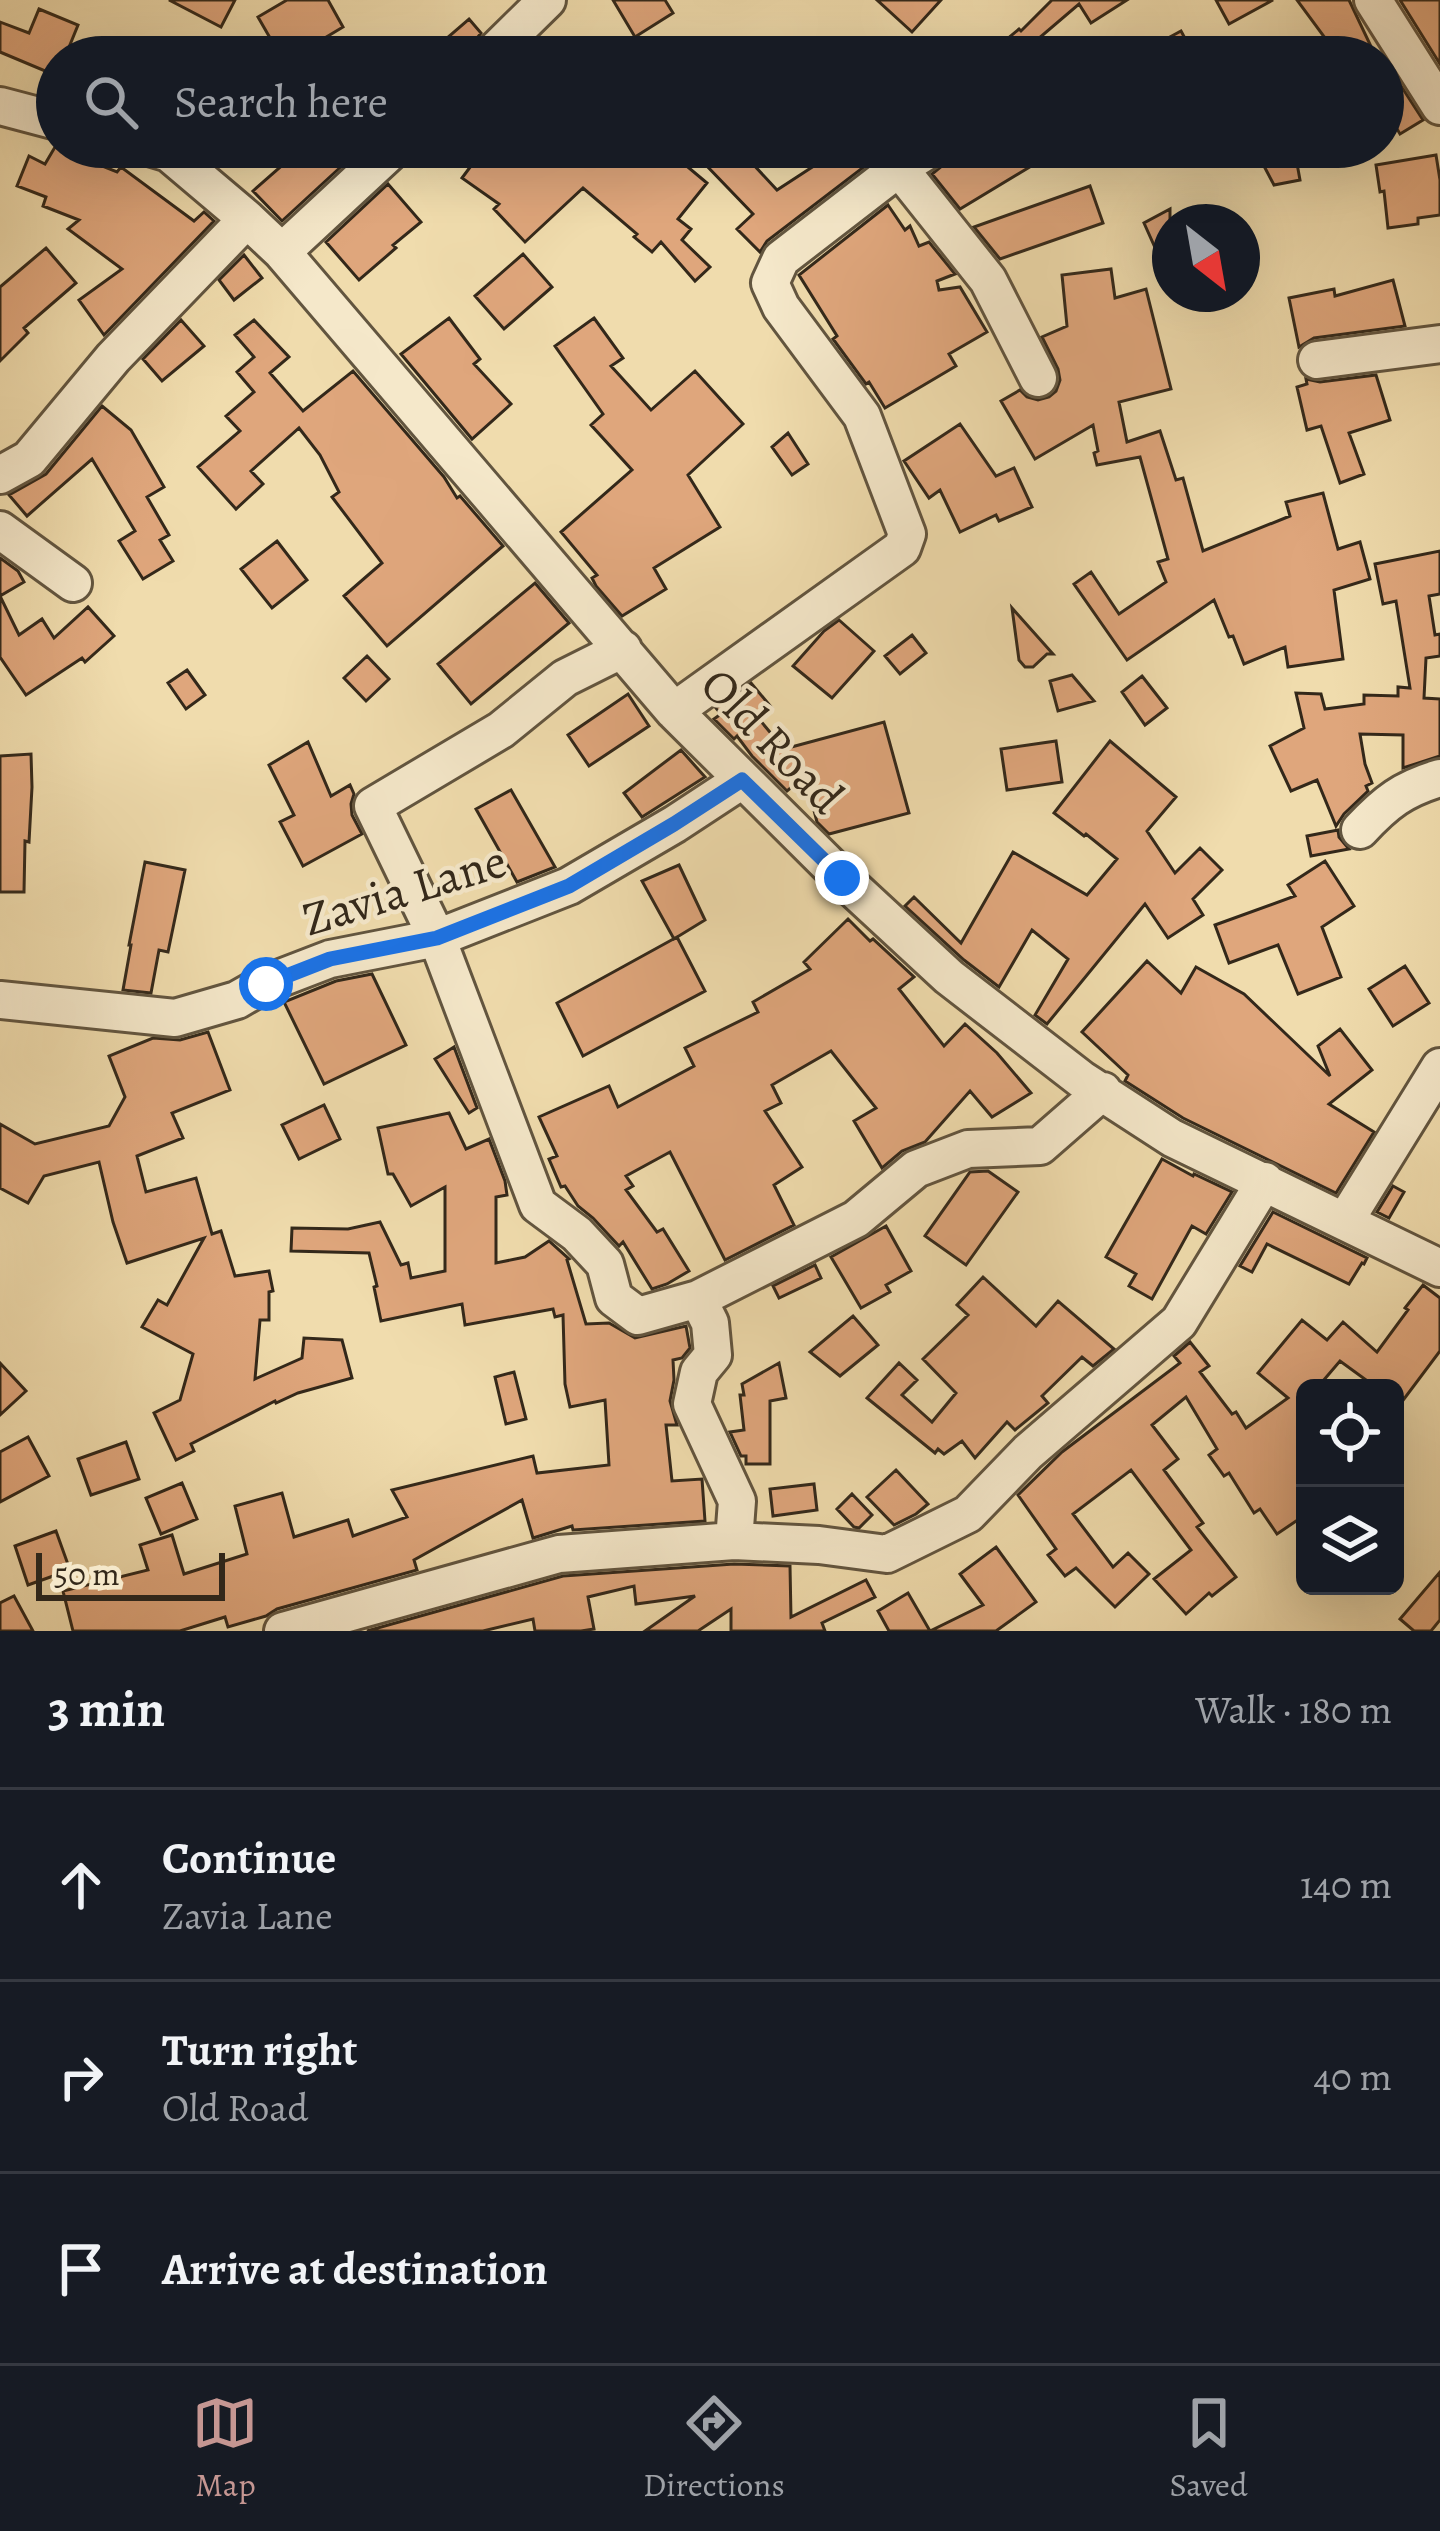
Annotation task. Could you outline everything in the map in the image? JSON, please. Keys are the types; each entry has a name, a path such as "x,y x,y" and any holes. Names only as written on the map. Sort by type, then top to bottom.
{"street":[{"path":"511,36 547,0"},
{"path":"1373,0 1396,36"},
{"path":"1404,49 1440,106"},
{"path":"0,106 36,115"},
{"name":"Old Road","path":"187,168 282,252 674,712 949,977 1081,1079 1172,1138 1440,1268"},
{"path":"282,252 372,168"},
{"path":"674,712 883,564 902,548 907,534 862,416 781,307 770,283 781,259 899,168 988,280 1038,378"},
{"path":"0,476 28,459 113,358 248,219"},
{"path":"1317,360 1440,344"},
{"path":"0,530 73,583"},
{"path":"623,649 565,678 501,730 373,806 437,938 538,1205 577,1234 605,1264 614,1298 638,1316 698,1299 856,1219 916,1168 968,1149 1040,1146 1103,1091"},
{"path":"1360,830 1409,788 1440,778"},
{"name":"Zavia Lane","path":"0,1000 176,1018 237,1000 330,959 437,938 569,886 742,780"},
{"path":"1345,1221 1440,1067"},
{"path":"283,1631 559,1554 734,1540 886,1554 968,1514 1028,1452 1179,1322 1265,1181"},
{"path":"698,1299 710,1323 713,1355 699,1372 692,1404 737,1501 734,1540"}],"building":[{"path":"169,0 235,0 221,27"},
{"path":"287,0 328,0 343,27 328,36 269,36 258,17"},
{"path":"613,0 665,0 673,13 634,36"},
{"path":"877,0 941,0 912,32"},
{"path":"1052,0 1127,0 1091,23 1079,4 1042,36 1011,36"},
{"path":"1216,0 1273,0 1229,24"},
{"path":"1297,0 1349,0 1366,36 1324,36"},
{"path":"1400,0 1440,0 1440,64"},
{"path":"39,9 78,25 74,36 36,36 36,67 0,52 0,22 29,33"},
{"path":"469,19 481,33 479,36 449,36"},
{"path":"1404,91 1423,120 1404,132"},
{"path":"1436,155 1440,215 1388,228 1376,168 1404,168 1404,160"},
{"path":"29,156 36,160 36,168 117,172 122,168 194,221 204,212 214,221 104,335 79,300 122,269 68,229 79,220 43,206 46,197 17,186"},
{"path":"279,168 340,168 282,221 253,191"},
{"path":"469,168 689,168 707,183 678,219 691,229 682,240 710,267 695,281 661,242 652,252 583,188 525,242 494,209 499,204 462,178"},
{"path":"709,168 757,168 777,190 811,168 863,168 767,241 760,252 737,229 753,214"},
{"path":"939,168 1028,168 960,209 932,174"},
{"path":"1265,168 1298,168 1300,180 1274,185"},
{"path":"388,184 421,222 359,280 326,242"},
{"path":"1090,186 1103,223 1000,259 974,227"},
{"path":"888,205 905,230 910,226 919,246 929,242 955,274 937,281 939,290 960,287 987,332 949,354 956,366 885,408 833,339 837,336 799,275"},
{"path":"46,248 76,283 24,328 28,333 0,361 0,287"},
{"path":"523,254 552,287 504,329 475,296"},
{"path":"244,255 262,278 234,300 219,280"},
{"path":"1111,269 1115,298 1146,289 1171,389 1119,402 1127,442 1160,431 1176,480 1183,478 1203,551 1290,516 1286,502 1323,493 1338,549 1360,542 1370,579 1334,590 1343,659 1288,667 1285,647 1244,664 1214,600 1127,660 1074,584 1091,572 1119,614 1166,582 1158,562 1168,559 1140,457 1097,465 1093,425 1035,459 1001,401 1020,390 1038,400 1056,391 1058,369 1042,337 1067,326 1062,275"},
{"path":"1393,280 1405,326 1314,338 1299,347 1289,298 1334,289 1335,296"},
{"path":"449,318 480,359 474,364 511,404 472,439 401,354"},
{"path":"594,318 623,358 611,366 651,410 695,371 743,424 688,475 720,527 654,568 666,589 622,616 596,586 592,578 597,575 561,532 632,470 591,425 603,414 555,346"},
{"path":"181,320 204,346 162,381 143,359"},
{"path":"254,320 289,357 270,373 303,411 353,371 457,498 503,546 387,646 344,596 382,563 332,497 339,492 299,428 251,471 263,484 236,509 198,467 240,431 226,416 254,392 237,372 254,357 235,335"},
{"path":"1376,375 1390,420 1349,433 1364,474 1340,483 1321,426 1307,430 1297,387 1307,384 1306,379 1320,382"},
{"path":"102,406 131,430 164,487 147,497 169,535 160,540 173,561 143,579 119,541 135,531 92,459 27,516 9,495 46,474"},
{"path":"960,424 996,476 1014,468 1032,507 999,521 996,515 960,532 940,490 929,498 904,461"},
{"path":"788,433 808,464 792,475 772,447"},
{"path":"277,541 307,580 272,608 241,569"},
{"path":"1440,551 1440,594 1429,596 1435,635 1440,634 1440,656 1426,658 1424,698 1440,699 1440,756 1403,768 1403,735 1360,734 1372,783 1336,826 1317,780 1291,791 1270,746 1304,728 1296,693 1321,694 1325,709 1364,704 1364,695 1398,696 1398,687 1410,688 1396,601 1383,604 1375,564"},
{"path":"0,558 24,582 0,596"},
{"path":"535,583 569,623 471,704 438,664"},
{"path":"0,596 19,635 42,619 54,638 88,607 114,636 85,662 82,658 26,695 0,657"},
{"path":"1012,608 1053,654 1033,667 1019,660"},
{"path":"839,620 874,651 832,698 793,666"},
{"path":"912,635 926,653 900,674 885,656"},
{"path":"367,656 389,679 366,701 344,678"},
{"path":"187,670 205,695 186,709 168,683"},
{"path":"1072,675 1094,701 1058,711 1050,681"},
{"path":"1142,676 1167,708 1145,725 1122,692"},
{"path":"751,683 772,708 759,719 784,749 884,722 909,813 829,834 817,822 805,776 787,791 737,736 734,739 714,719 721,714 716,708"},
{"path":"628,694 649,726 589,766 568,735"},
{"path":"1056,741 1062,782 1007,790 1001,749"},
{"path":"1110,741 1176,797 1147,831 1175,873 1200,848 1222,870 1193,899 1203,915 1168,938 1145,904 1047,1024 1035,1015 1068,959 1032,930 999,987 905,906 914,897 961,943 1013,852 1087,895 1117,859 1054,813"},
{"path":"308,742 331,796 350,785 352,815 362,834 303,866 280,822 294,815 269,765"},
{"path":"681,750 705,777 642,817 624,793"},
{"path":"31,754 24,892 0,892 0,756"},
{"path":"511,790 555,867 517,882 476,809"},
{"path":"1338,830 1349,849 1311,856 1307,836"},
{"path":"1325,861 1354,906 1322,927 1341,977 1298,994 1278,945 1229,963 1215,925 1295,896 1288,885"},
{"path":"145,862 185,870 168,952 159,950 151,993 123,990"},
{"path":"679,865 705,920 674,939 642,881"},
{"path":"848,919 914,977 899,989 944,1046 965,1024 1031,1093 992,1117 970,1091 925,1142 902,1151 882,1168 854,1121 876,1108 831,1051 772,1085 781,1103 765,1111 802,1167 774,1185 794,1225 725,1260 670,1152 626,1176 633,1186 626,1190 657,1232 663,1229 689,1271 652,1289 623,1242 619,1246 561,1187 549,1159 557,1156 539,1117 609,1086 618,1107 694,1066 685,1048 758,1012 753,1002 810,969 804,962"},
{"path":"677,937 705,991 583,1056 557,1003"},
{"path":"1147,961 1181,993 1196,967 1244,994 1330,1076 1318,1046 1340,1029 1372,1070 1329,1104 1374,1132 1336,1193 1183,1118 1125,1081 1128,1075 1082,1032"},
{"path":"1405,966 1429,1003 1393,1026 1369,989"},
{"path":"372,974 406,1045 324,1084 284,1002 336,981"},
{"path":"208,1032 230,1090 172,1113 183,1138 137,1156 146,1192 196,1178 212,1234 221,1231 235,1276 269,1271 273,1291 269,1292 269,1320 260,1320 255,1379 302,1358 304,1338 342,1340 352,1378 275,1401 191,1444 194,1451 176,1460 154,1413 180,1400 193,1354 142,1327 158,1300 167,1305 204,1238 127,1263 99,1162 44,1176 28,1203 0,1188 0,1124 35,1144 109,1126 125,1097 109,1056 153,1038 180,1040"},
{"path":"454,1047 477,1108 469,1113 435,1059"},
{"path":"324,1105 340,1139 299,1159 282,1125"},
{"path":"449,1113 466,1149 489,1139 505,1181 507,1195 496,1197 496,1263 525,1257 549,1241 569,1259 586,1324 609,1323 635,1338 686,1326 690,1348 673,1360 670,1401 677,1425 666,1425 672,1481 702,1479 705,1521 573,1530 572,1526 533,1538 522,1500 414,1560 417,1570 266,1616 228,1627 225,1617 180,1631 73,1631 63,1591 148,1570 140,1545 172,1535 184,1574 247,1554 235,1506 282,1493 294,1537 348,1520 353,1536 407,1517 392,1490 533,1456 537,1473 609,1465 605,1400 570,1407 563,1315 555,1317 553,1309 465,1325 462,1304 381,1321 369,1253 291,1251 292,1228 348,1229 380,1222 401,1265 408,1263 411,1278 445,1271 445,1187 411,1206 393,1174 388,1174 378,1128"},
{"path":"1162,1159 1232,1192 1206,1234 1192,1226 1152,1299 1129,1286 1136,1274 1106,1257"},
{"path":"988,1171 1018,1192 966,1265 925,1236 970,1172"},
{"path":"1393,1186 1404,1192 1389,1218 1377,1212"},
{"path":"1273,1212 1367,1258 1364,1264 1349,1284 1267,1244 1252,1272 1240,1266"},
{"path":"886,1226 911,1271 886,1285 890,1292 861,1308 831,1257"},
{"path":"815,1265 821,1278 779,1298 773,1286"},
{"path":"983,1277 1036,1326 1058,1301 1114,1349 1093,1366 1082,1357 1042,1396 1048,1403 1015,1430 1007,1422 975,1458 962,1441 944,1454 938,1449 935,1453 867,1398 899,1363 917,1380 902,1395 932,1422 956,1393 923,1359 968,1315 957,1305"},
{"path":"1423,1285 1440,1298 1440,1351 1404,1399 1404,1379 1365,1379 1340,1361 1325,1379 1296,1379 1296,1521 1277,1534 1260,1509 1254,1513 1229,1473 1224,1476 1209,1455 1217,1449 1186,1397 1152,1425 1178,1459 1164,1470 1203,1523 1197,1527 1236,1577 1186,1614 1154,1579 1191,1550 1131,1470 1073,1514 1113,1567 1128,1553 1149,1574 1115,1607 1076,1568 1065,1576 1048,1555 1056,1549 1018,1495 1062,1452 1180,1363 1174,1356 1190,1342 1209,1366 1200,1372 1246,1428 1288,1398 1258,1373 1302,1320 1327,1340 1343,1322 1377,1352 1408,1310 1405,1308"},
{"path":"853,1316 878,1345 840,1376 810,1352"},
{"path":"0,1363 26,1391 0,1415"},
{"path":"779,1363 786,1398 770,1401 770,1464 746,1464 730,1432 744,1430 742,1384"},
{"path":"514,1372 526,1419 506,1424 495,1377"},
{"path":"28,1437 49,1476 0,1502 0,1452"},
{"path":"126,1442 139,1479 91,1495 78,1459"},
{"path":"896,1470 928,1504 894,1525 867,1497"},
{"path":"182,1483 197,1519 161,1534 146,1498"},
{"path":"814,1484 817,1510 773,1516 770,1489"},
{"path":"852,1494 872,1515 859,1528 837,1509"},
{"path":"56,1531 70,1570 28,1585 15,1546"},
{"path":"996,1547 1036,1602 996,1631 930,1631 983,1605 960,1574"},
{"path":"734,1564 790,1566 791,1617 866,1580 875,1597 822,1623 825,1631 731,1631 731,1609 698,1631 645,1631 695,1596 636,1604 634,1586 588,1597 594,1629 535,1631 533,1619 483,1631 367,1631 563,1576"},
{"path":"1440,1572 1440,1620 1431,1631 1414,1631 1400,1619"},
{"path":"908,1593 930,1631 889,1631 878,1611"},
{"path":"14,1596 33,1631 0,1631 0,1603"}],"route":[{"path":"266,984 330,959 437,938 569,886 742,780 842,878"}]}
